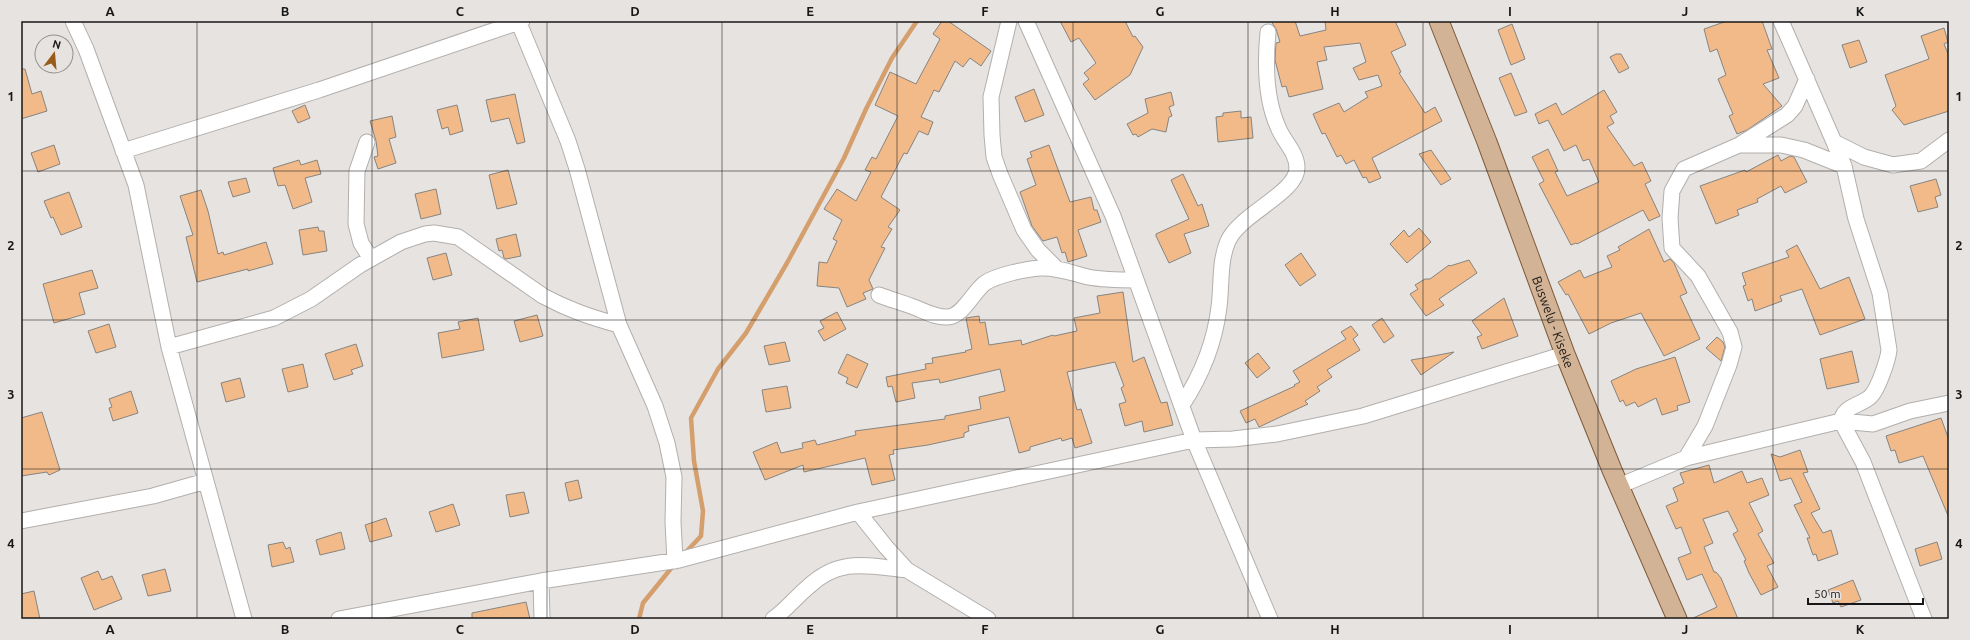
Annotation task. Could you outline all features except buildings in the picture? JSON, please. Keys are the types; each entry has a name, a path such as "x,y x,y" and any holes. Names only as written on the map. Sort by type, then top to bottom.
{"main road":[{"name":"Buswelu - Kiseke","path":"1439,21 1487,142 1565,354 1619,486 1677,619"}],"street":[{"path":"73,21 86,49 136,185 169,347 244,619"},
{"path":"1009,21 991,97 994,157 1024,230 1038,250 1057,269"},
{"path":"1026,21 1113,216 1194,440 1270,619"},
{"path":"1781,21 1844,166 1856,219 1880,293 1889,350 1888,359 1871,396 1846,411 1842,421 1863,462 1924,619"},
{"path":"123,151 319,90 521,22 568,141 619,325 655,406 667,443 674,477 671,561"},
{"path":"1182,405 1195,384 1217,324 1222,265 1229,240 1244,221 1287,188 1296,174 1295,158 1277,126 1269,93 1266,56 1268,32"},
{"path":"1686,458 1704,426 1729,365 1734,347 1730,332 1698,276 1672,248 1670,218 1672,191 1684,169 1739,145 1787,115 1795,106 1807,79"},
{"path":"1834,142 1864,157 1893,165 1921,161 1949,140"},
{"path":"367,142 357,171 356,203 358,230 361,243 371,259"},
{"path":"1739,145 1781,145 1804,150 1844,166"},
{"path":"169,347 274,318 310,299 371,259 401,242 414,237 434,233 458,237 542,296 576,313 619,325"},
{"path":"879,295 934,315 947,317 955,316 962,310 976,291 994,278 1040,268 1057,269 1112,280 1136,280"},
{"path":"340,619 541,582 671,561 858,512 1194,440 1233,439 1277,434 1363,416 1565,354"},
{"path":"1619,486 1686,458 1842,421 1873,424 1910,411 1949,403"},
{"path":"21,521 153,496 206,481"},
{"path":"858,512 907,570 988,619"},
{"path":"775,619 814,582 835,569 845,566 861,566 907,570"},
{"path":"541,582 542,619"}],"waterway":[{"path":"685,553 701,536 703,511 694,461 691,418 718,369 746,333 787,263 844,158 866,109 892,58 917,21"},
{"path":"639,619 643,603 673,566"}]}
